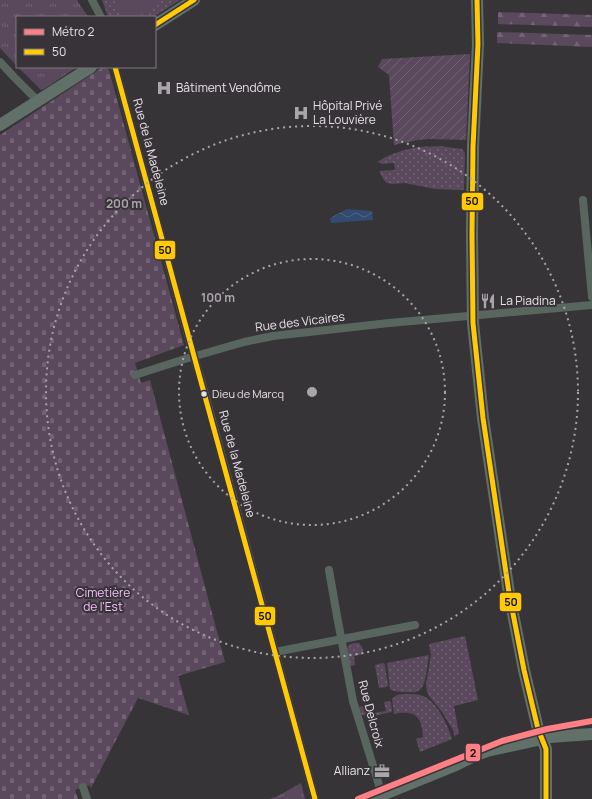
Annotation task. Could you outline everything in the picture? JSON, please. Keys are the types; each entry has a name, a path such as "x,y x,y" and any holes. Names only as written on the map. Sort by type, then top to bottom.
{"street":[{"path":"92,0 100,16"},
{"path":"156,24 194,0"},
{"path":"477,0 478,44 473,154 473,316 483,418 509,593 524,670 538,730 547,752 546,799"},
{"path":"0,62 38,101"},
{"path":"0,125 89,68"},
{"name":"Rue de la Madeleine","path":"115,68 314,799"},
{"path":"583,200 592,298"},
{"name":"Rue des Vicaires","path":"135,375 194,356 244,342 273,336 389,323 592,305"},
{"name":"Rue Delcroix","path":"329,570 353,701 379,798"},
{"path":"275,652 415,626"},
{"path":"379,798 456,765 543,742 592,736"},
{"path":"83,787 87,799"}],"green space":[{"path":"0,0 77,0 87,16 16,16 16,65 0,48"},
{"path":"102,0 180,0 155,16 108,16"},
{"path":"121,0 159,0 161,2 139,16 120,16 113,5"},
{"path":"498,12 592,15 592,27 498,24"},
{"path":"497,32 592,35 592,47 497,43"},
{"path":"470,54 466,140 429,139 394,145 389,75 378,67 382,59"},
{"path":"19,68 76,68 44,89 41,90"},
{"name":"Cimetière de l'Est","path":"101,68 109,70 184,345 135,363 141,383 150,380 225,662 178,676 189,715 138,698 91,788 89,785 75,790 78,799 0,799 0,135"},
{"path":"440,146 462,149 465,153 464,190 435,189 405,183 387,183 379,171 395,170 394,163 382,164 378,162 392,154 415,148"},
{"path":"465,636 478,700 454,706 459,734 455,737 453,730 442,712 427,692 426,684 431,655 429,644"},
{"path":"359,643 364,654 354,656 355,665 350,666 347,649 350,644"},
{"path":"429,655 425,680 421,689 417,692 398,692 390,689 387,663"},
{"path":"383,663 385,665 388,685 387,687 379,688 375,665"},
{"path":"397,695 418,695 430,700 442,715 452,739 420,752 416,739 423,737 419,719 412,714 407,713 394,714 392,699"},
{"path":"389,701 391,703 392,712 371,716 361,714 359,707 365,706 367,714 386,711 384,702"},
{"path":"301,783 305,799 268,799 276,797"}],"water":[{"path":"347,209 372,211 373,220 331,223 330,219 332,217"}],"metro line":[{"name":"2","path":"358,799 502,741 547,729 592,721"}],"transit line":[{"name":"50","path":"156,24 194,0"},
{"name":"50","path":"477,0 478,44 473,147 473,323 483,418 509,593 524,670 538,729 546,749 546,799"},
{"name":"50","path":"115,68 315,799"}],"place":[{"name":"Bâtiment Vendôme","path":"164,88"},
{"name":"Hôpital Privé La Louvière","path":"301,113"},
{"name":"La Piadina","path":"488,301"},
{"name":"Dieu de Marcq","path":"204,394"},
{"name":"Allianz","path":"382,771"}]}
